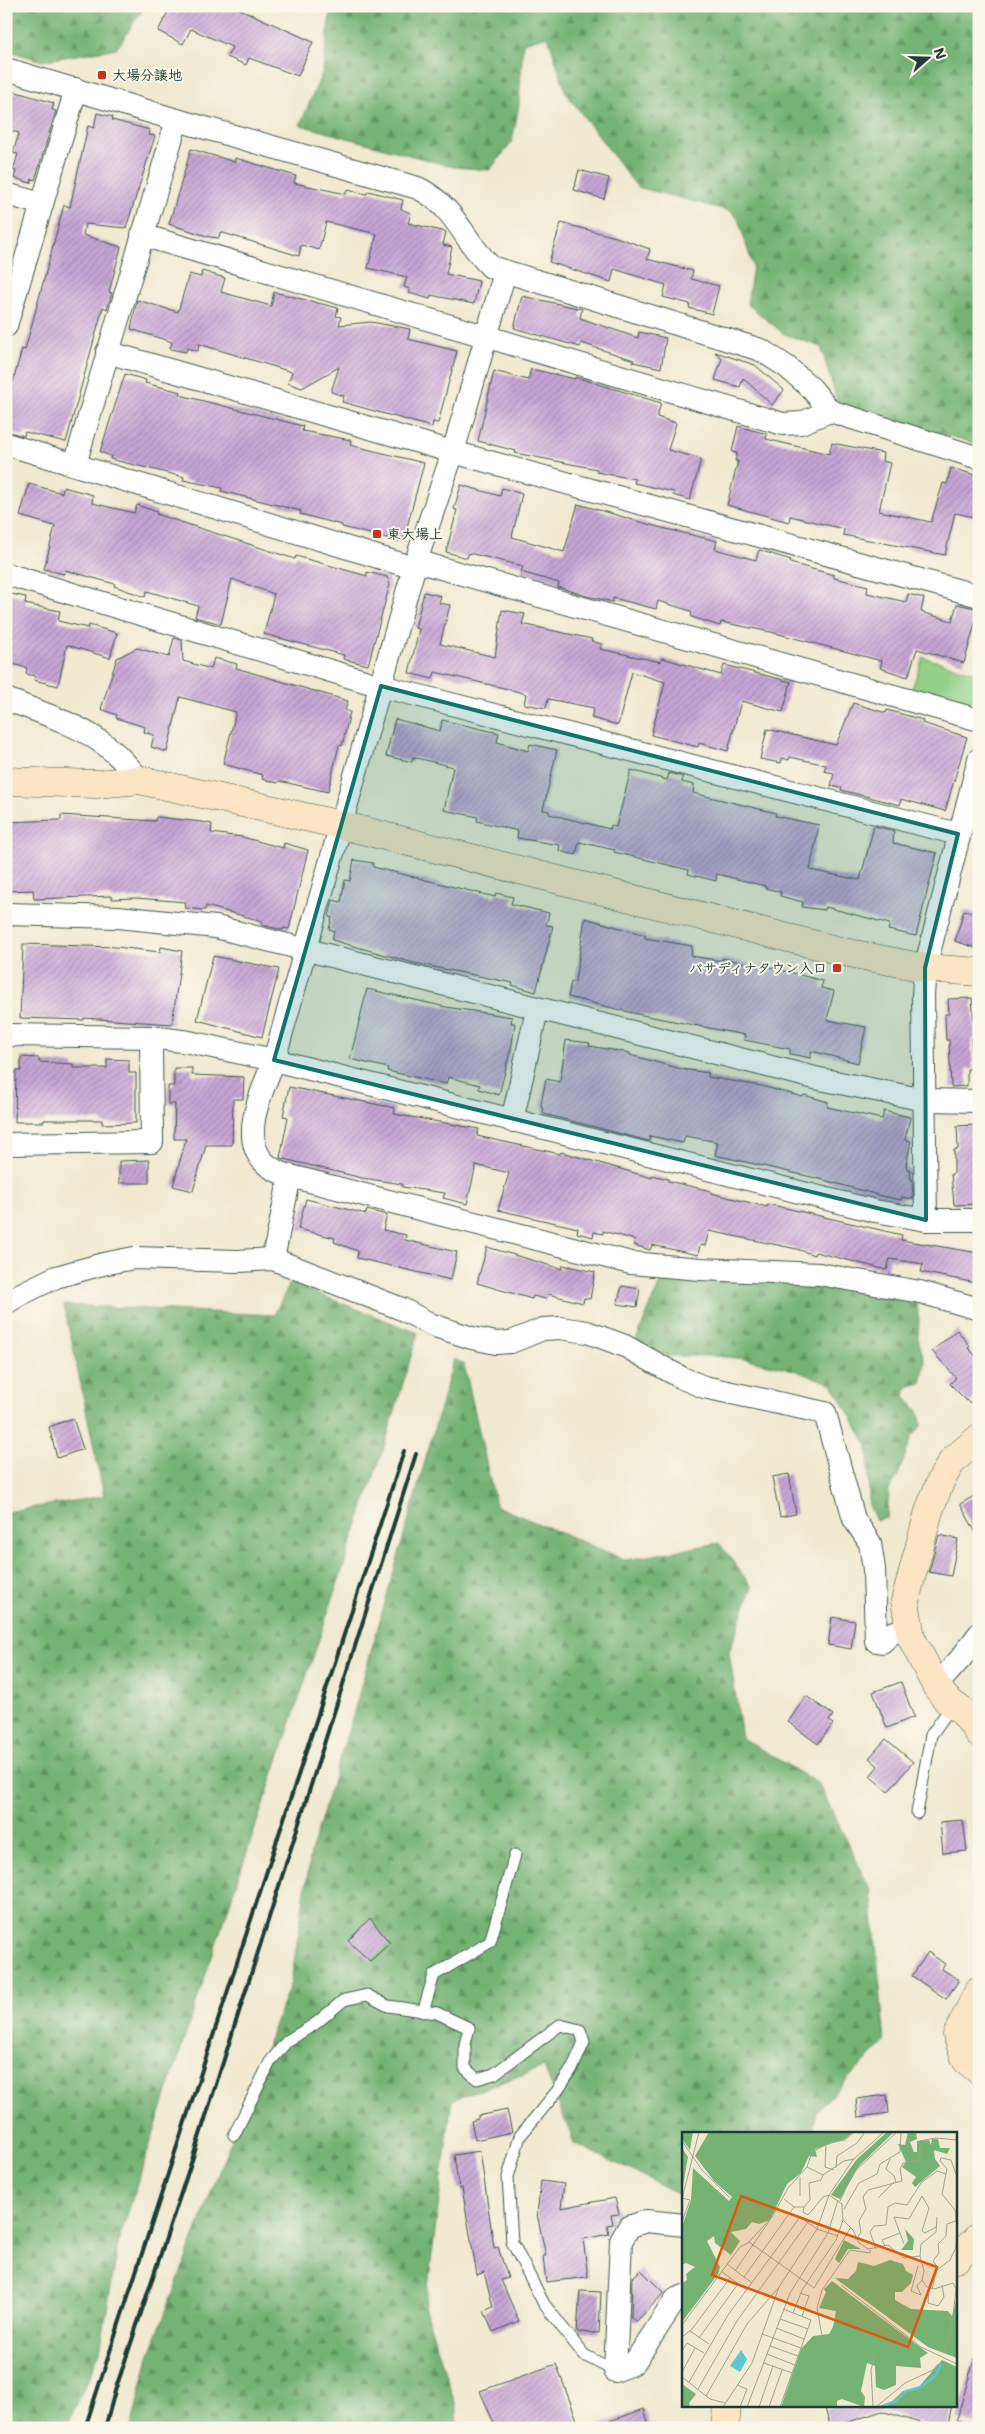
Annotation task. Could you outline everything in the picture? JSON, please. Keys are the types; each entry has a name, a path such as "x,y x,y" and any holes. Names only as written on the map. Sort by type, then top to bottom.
{"street":[{"path":"6,69 177,120 418,188 435,196 445,206 479,256 492,267 761,350 805,383 830,411 979,458"},
{"path":"7,322 76,89"},
{"path":"75,464 177,120"},
{"path":"6,194 42,204"},
{"path":"142,234 783,424 801,423 830,411"},
{"path":"505,272 453,452 415,564 274,1060 252,1129 254,1144 262,1161 274,1170 290,1176 631,1262 700,1269 819,1274 920,1292 979,1310"},
{"path":"107,352 453,452 979,596"},
{"path":"6,444 415,564 979,720"},
{"path":"6,574 381,686 958,834"},
{"path":"6,699 55,718 100,741 122,760 140,780"},
{"path":"926,1220 923,995 925,968 958,834 979,759"},
{"path":"6,781 96,784 140,780 341,826 844,952 925,968 979,972"},
{"path":"6,914 118,917 216,927 537,1010 815,1078 925,1100 979,1101"},
{"path":"512,1121 537,1010"},
{"path":"6,1035 151,1037 189,1042 274,1060 875,1211 926,1220 979,1220"},
{"path":"6,1144 152,1142 151,1037"},
{"path":"273,1259 290,1176"},
{"path":"6,1303 56,1277 103,1264 134,1258 238,1261 273,1259 402,1309 432,1325 472,1338 496,1344 511,1342 543,1329 560,1328 587,1332 625,1346 682,1378 704,1387 825,1413 854,1519 870,1543 874,1569 876,1641 882,1642 892,1633 908,1628"},
{"path":"979,1438 953,1460 941,1480 929,1511 904,1601 908,1628 918,1653 944,1695 962,1711 979,1733"},
{"path":"944,1695 962,1657 979,1634"},
{"path":"979,1990 957,2035 966,2060 979,2071"},
{"path":"682,2225 646,2221 629,2227 621,2240 615,2371 634,2363 676,2299 682,2297"},
{"path":"958,2257 979,2236"},
{"path":"725,2428 727,2406"}],"lane":[{"path":"917,1814 931,1735 944,1695"},
{"path":"423,2012 434,1975 490,1942 515,1855"},
{"path":"234,2135 270,2062 287,2041 315,2024 344,2000 367,1995 388,2006 437,2013 469,2028 465,2044 465,2068 477,2079 494,2074 560,2025 580,2030 584,2042 573,2067 558,2090 520,2136 508,2177 512,2242 544,2304 584,2355 615,2371"}],"highlighted area":[{"path":"381,686 958,834 925,968 926,1220 274,1060"}],"green space":[{"path":"6,6 145,6 117,48 42,61 6,50"},
{"path":"331,6 979,6 979,444 839,408 821,347 784,334 747,304 753,266 738,219 730,211 637,187 566,93 548,36 523,43 519,105 512,142 490,170 453,167 300,125 323,71"},
{"path":"923,657 979,674 979,713 909,697"},
{"path":"669,1276 686,1281 758,1277 900,1296 916,1303 919,1319 918,1339 925,1362 921,1383 907,1387 905,1397 918,1411 922,1425 912,1437 899,1473 889,1490 887,1518 876,1521 869,1505 868,1446 832,1384 794,1370 746,1359 715,1356 666,1356 636,1340 660,1283"},
{"path":"290,1283 418,1333 384,1447 193,2012 119,2240 99,2356 66,2428 6,2428 6,1512 104,1496 64,1305 274,1315"},
{"path":"454,1359 464,1364 496,1506 626,1560 719,1543 752,1587 729,1652 742,1738 819,1784 871,1891 885,2042 816,2111 813,2132 682,2132 682,2195 574,2143 544,2067 452,2100 425,2309 457,2410 458,2428 131,2428 149,2356 291,1982 311,1852 353,1715"}],"building":[{"path":"171,6 233,6 313,42 298,76 249,58 246,65 227,57 232,47 191,29 183,44 158,31"},
{"path":"6,89 54,103 52,110 56,111 35,180 32,179 31,183 14,178 16,171 13,170 18,154 13,153 19,133 6,129"},
{"path":"97,113 113,117 112,120 150,130 149,135 155,136 126,228 85,224 83,235 121,247 109,292 112,293 107,309 103,307 66,442 25,432 24,436 6,431 6,407 22,349 25,350 64,205 70,207 88,126 94,128"},
{"path":"191,149 235,162 235,158 296,176 294,183 346,194 347,190 367,194 368,191 403,200 401,209 411,213 408,223 446,232 443,245 452,247 446,274 479,281 474,304 431,295 430,299 409,293 410,289 404,287 407,277 368,268 377,234 326,222 319,250 301,245 299,256 220,232 219,238 210,237 169,224"},
{"path":"579,170 609,178 604,199 574,190"},
{"path":"561,223 616,237 650,249 647,259 693,271 691,279 719,286 712,314 689,308 690,304 663,297 666,285 614,269 611,282 549,262"},
{"path":"202,271 225,278 221,292 271,306 274,292 338,308 336,316 341,317 339,325 371,322 410,329 408,339 457,351 438,423 433,422 432,427 342,402 344,396 331,392 339,367 302,388 288,383 292,372 199,344 198,351 187,348 186,352 170,349 172,342 131,329 137,300 178,312 189,274 201,277"},
{"path":"522,296 582,309 580,318 638,338 639,332 666,338 661,368 633,362 634,360 581,343 580,347 514,328"},
{"path":"715,352 755,365 784,390 772,405 743,378 740,387 715,380 722,358"},
{"path":"531,369 575,379 575,377 661,403 657,417 676,423 668,450 701,459 690,500 673,495 674,492 634,483 635,479 596,472 597,469 515,453 516,451 478,441 494,371 528,380"},
{"path":"125,374 146,380 145,383 181,392 180,395 303,426 302,431 351,440 350,445 424,463 403,542 342,527 342,525 300,514 301,511 221,491 222,488 183,480 184,477 110,459 111,456 100,452"},
{"path":"738,426 767,434 766,439 829,454 832,443 883,453 882,461 890,463 879,511 931,522 943,483 947,484 951,468 979,476 979,518 955,513 945,555 843,535 844,529 790,516 789,522 727,505 738,461 735,461 737,453 732,452"},
{"path":"29,484 62,493 63,487 93,495 92,503 134,513 137,505 157,512 156,514 295,559 296,556 367,576 367,572 387,577 390,584 368,665 343,659 344,655 264,634 274,594 232,579 221,624 195,617 198,606 147,591 145,597 114,586 115,584 65,570 64,574 44,569 55,526 20,516"},
{"path":"461,485 500,496 502,488 522,494 512,537 564,552 578,504 658,527 717,541 715,549 756,560 759,550 791,560 790,563 834,575 834,578 868,586 867,593 906,602 908,594 924,598 921,612 952,621 957,604 979,609 964,663 917,649 908,677 880,668 882,661 771,632 721,622 720,626 692,617 691,611 658,601 656,609 613,598 613,602 587,596 558,587 559,583 521,572 523,566 469,553 467,558 446,552 457,510 454,509"},
{"path":"424,592 441,596 439,603 450,605 440,644 495,657 502,610 525,614 522,624 592,639 591,641 602,644 600,649 661,662 662,658 721,675 724,665 791,682 783,712 741,701 728,751 699,743 698,747 651,735 665,682 632,672 618,725 591,718 594,708 548,699 546,708 524,704 526,694 508,689 435,672 433,679 409,673 419,629 415,628"},
{"path":"6,593 26,597 25,604 60,611 58,621 88,628 89,625 117,633 110,658 67,645 58,686 34,680 35,676 26,674 27,668 6,662"},
{"path":"174,638 182,640 183,661 211,669 214,658 237,664 236,668 348,701 345,710 350,712 342,746 339,745 328,792 262,779 263,775 223,764 236,712 180,697 167,752 151,747 154,735 144,732 145,727 116,718 117,715 101,709 117,658 137,648 169,657"},
{"path":"853,703 886,713 887,710 923,720 922,723 967,737 945,811 901,799 900,805 841,790 842,788 831,786 834,773 824,771 826,765 790,757 789,760 782,758 781,763 760,759 767,729 836,745"},
{"path":"395,719 440,731 442,720 499,733 497,742 528,751 530,744 557,750 543,810 549,811 549,814 610,829 611,825 616,827 631,770 667,780 669,773 683,777 682,782 694,785 693,793 776,813 775,816 819,825 810,870 860,880 874,826 894,831 893,843 937,853 916,936 888,930 890,924 826,907 825,910 802,907 803,902 780,896 781,892 717,874 716,881 688,874 689,870 579,842 576,855 559,851 560,845 517,838 518,831 477,821 478,817 444,810 453,767 413,757 412,762 386,756"},
{"path":"61,815 155,821 156,817 202,822 212,824 211,833 242,837 283,848 284,843 308,850 289,929 284,928 283,930 262,925 262,921 206,906 205,910 185,908 186,902 136,898 112,899 112,896 34,899 33,890 6,891 6,822 61,820"},
{"path":"354,860 373,863 373,867 495,897 496,893 513,897 511,904 549,913 546,925 553,926 536,992 512,985 513,983 414,963 332,940 334,931 329,929 332,918 329,917 333,900 341,902 345,880 350,881"},
{"path":"964,910 979,914 979,949 955,941"},
{"path":"585,918 645,935 645,938 692,946 691,956 722,961 722,958 762,967 762,965 823,981 821,988 834,991 827,1020 866,1027 858,1063 811,1051 811,1058 790,1054 790,1049 744,1040 745,1035 637,1014 568,997 571,982 575,982"},
{"path":"23,944 116,947 160,952 161,947 182,951 172,1024 84,1018 84,1020 20,1018"},
{"path":"213,956 279,969 262,1037 197,1020"},
{"path":"367,989 446,1007 512,1017 511,1023 515,1023 512,1044 499,1095 479,1089 480,1085 448,1077 446,1084 387,1071 388,1068 350,1059"},
{"path":"972,998 975,1038 971,1039 973,1069 967,1069 967,1086 951,1087 949,1040 946,1040 945,1014 949,1014 948,999"},
{"path":"566,1040 590,1043 589,1046 630,1053 630,1055 681,1069 709,1073 708,1077 761,1086 803,1097 804,1095 828,1102 827,1107 882,1119 884,1111 910,1117 905,1140 911,1141 906,1165 907,1169 911,1170 910,1178 912,1179 913,1199 902,1197 901,1200 882,1196 820,1179 715,1155 718,1142 685,1136 683,1143 650,1136 649,1141 544,1114 541,1104 546,1079 560,1082"},
{"path":"21,1057 39,1058 39,1062 73,1064 73,1068 107,1068 107,1059 129,1060 129,1073 136,1073 136,1123 102,1124 102,1120 15,1122 16,1071 21,1071"},
{"path":"174,1068 192,1068 192,1075 244,1077 243,1099 233,1099 232,1145 206,1145 193,1191 173,1186 186,1139 174,1139 175,1104 168,1104 168,1086 174,1086"},
{"path":"289,1087 395,1108 394,1114 479,1129 477,1136 560,1154 561,1152 652,1178 652,1175 668,1179 668,1181 711,1191 711,1193 767,1207 768,1204 902,1235 901,1240 979,1253 979,1278 977,1278 976,1283 921,1272 923,1264 890,1259 887,1270 815,1252 814,1255 797,1249 709,1231 705,1246 700,1245 698,1255 652,1245 650,1250 634,1245 636,1240 603,1231 603,1234 594,1232 593,1237 577,1233 578,1228 498,1210 509,1173 476,1165 467,1204 443,1198 445,1193 402,1187 402,1184 362,1178 280,1158 288,1117 283,1116"},
{"path":"975,1125 979,1195 974,1195 975,1204 954,1205 951,1174 954,1173 954,1150 958,1149 957,1126"},
{"path":"149,1160 149,1183 119,1183 119,1161"},
{"path":"306,1199 366,1214 367,1210 387,1215 383,1230 406,1235 405,1240 457,1252 451,1280 357,1258 358,1251 334,1242 335,1238 298,1229"},
{"path":"487,1247 562,1269 563,1265 595,1272 590,1299 584,1298 583,1303 548,1294 546,1299 533,1296 532,1299 477,1283"},
{"path":"622,1286 640,1289 637,1307 617,1304"},
{"path":"957,1330 970,1346 968,1348 979,1359 979,1394 969,1403 950,1384 956,1378 932,1351"},
{"path":"73,1418 83,1449 57,1458 49,1427"},
{"path":"789,1474 796,1514 780,1517 772,1477"},
{"path":"979,1493 979,1538 960,1504"},
{"path":"939,1535 958,1539 951,1576 929,1572"},
{"path":"832,1617 855,1621 851,1649 828,1645"},
{"path":"901,1682 914,1717 887,1728 873,1692"},
{"path":"806,1696 833,1715 829,1721 833,1724 818,1744 788,1722"},
{"path":"886,1739 913,1762 888,1792 870,1776 878,1766 869,1758"},
{"path":"963,1820 967,1851 943,1853 940,1822"},
{"path":"370,1918 390,1943 370,1961 348,1941"},
{"path":"928,1952 945,1964 942,1969 959,1980 946,1999 912,1976"},
{"path":"887,2095 889,2113 858,2117 856,2099"},
{"path":"507,2110 512,2132 475,2140 471,2121 478,2119 478,2116"},
{"path":"480,2151 494,2248 498,2247 508,2278 501,2280 519,2321 493,2332 484,2311 493,2307 484,2272 477,2275 462,2188 459,2189 454,2155"},
{"path":"541,2181 564,2184 561,2208 615,2198 619,2214 611,2215 613,2224 607,2225 609,2234 583,2239 588,2277 546,2282 543,2256 546,2256 537,2214"},
{"path":"641,2270 664,2293 636,2322 631,2317 632,2278"},
{"path":"580,2291 601,2292 599,2333 577,2332"},
{"path":"974,2359 979,2360 979,2409 974,2424 957,2419"},
{"path":"556,2364 580,2428 496,2428 480,2391"},
{"path":"834,2406 952,2406 947,2428 926,2425 882,2411 831,2428 825,2409"},
{"path":"644,2409 650,2428 599,2428 599,2425"}],"railway":[{"path":"85,2428 404,1451"},
{"path":"105,2428 115,2391 193,2157 416,1454"}],"place":[{"name":"大場分譲地","path":"102,75"},
{"name":"東大場上","path":"377,534"},
{"name":"パサディナタウン入口","path":"837,968"}]}
